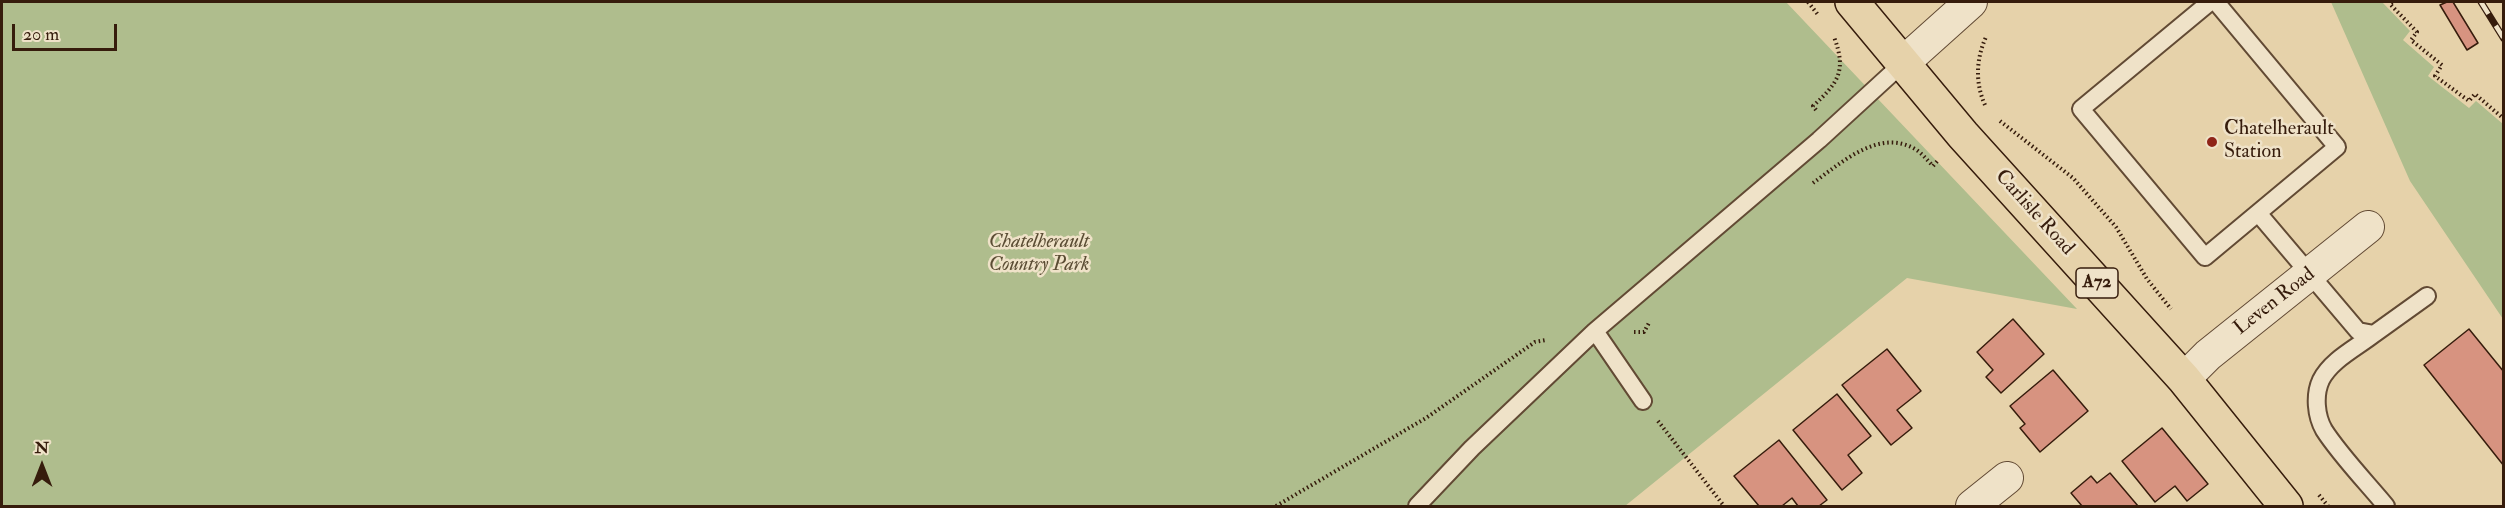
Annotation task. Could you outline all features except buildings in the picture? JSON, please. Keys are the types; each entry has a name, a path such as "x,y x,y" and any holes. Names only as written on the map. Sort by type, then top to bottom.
{"main road":[{"name":"Carlisle Road","path":"1852,2 1963,135 2184,380 2286,507"}],"street":[{"path":"1903,63 1970,2"},
{"name":"Leven Road","path":"2184,380 2208,355 2368,227"},
{"path":"1972,507 2007,478"}],"lane":[{"path":"2210,2 2081,109 2205,257 2337,147 2216,2"},
{"path":"1417,507 1472,448 1595,331 1903,63"},
{"path":"2258,213 2312,274 2348,322 2358,331 2374,334"},
{"path":"2386,507 2323,428 2316,402 2321,381 2339,358 2427,296"},
{"path":"1595,331 1643,402"}],"path":[{"path":"1808,2 1821,19"},
{"path":"1970,2 1989,29 1981,47 1978,69 1979,91 1989,112 2073,178 2116,227 2147,279 2174,313"},
{"path":"2392,2 2390,4 2417,32 2410,40 2442,65 2435,76 2469,101 2475,94 2504,119"},
{"path":"1828,27 1840,51 1840,68 1837,81 1831,90 1813,106 1831,128"},
{"path":"1805,188 1852,155 1875,145 1896,141 1916,149 1932,166 1989,112"},
{"path":"1276,507 1426,418 1535,342 1595,331 1644,332 1653,317"},
{"path":"1643,402 1724,507"}],"green space":[{"name":"Chatelherault Country Park","path":"2,2 1786,2 2077,309 1907,278 1625,506 2,506"},
{"path":"2331,2 2382,2 2410,31 2403,40 2434,67 2428,76 2469,108 2476,101 2503,124 2503,319 2410,181"}],"railway":[{"path":"2481,2 2504,39"}],"place":[{"name":"Chatelherault Station","path":"2212,142"}]}
